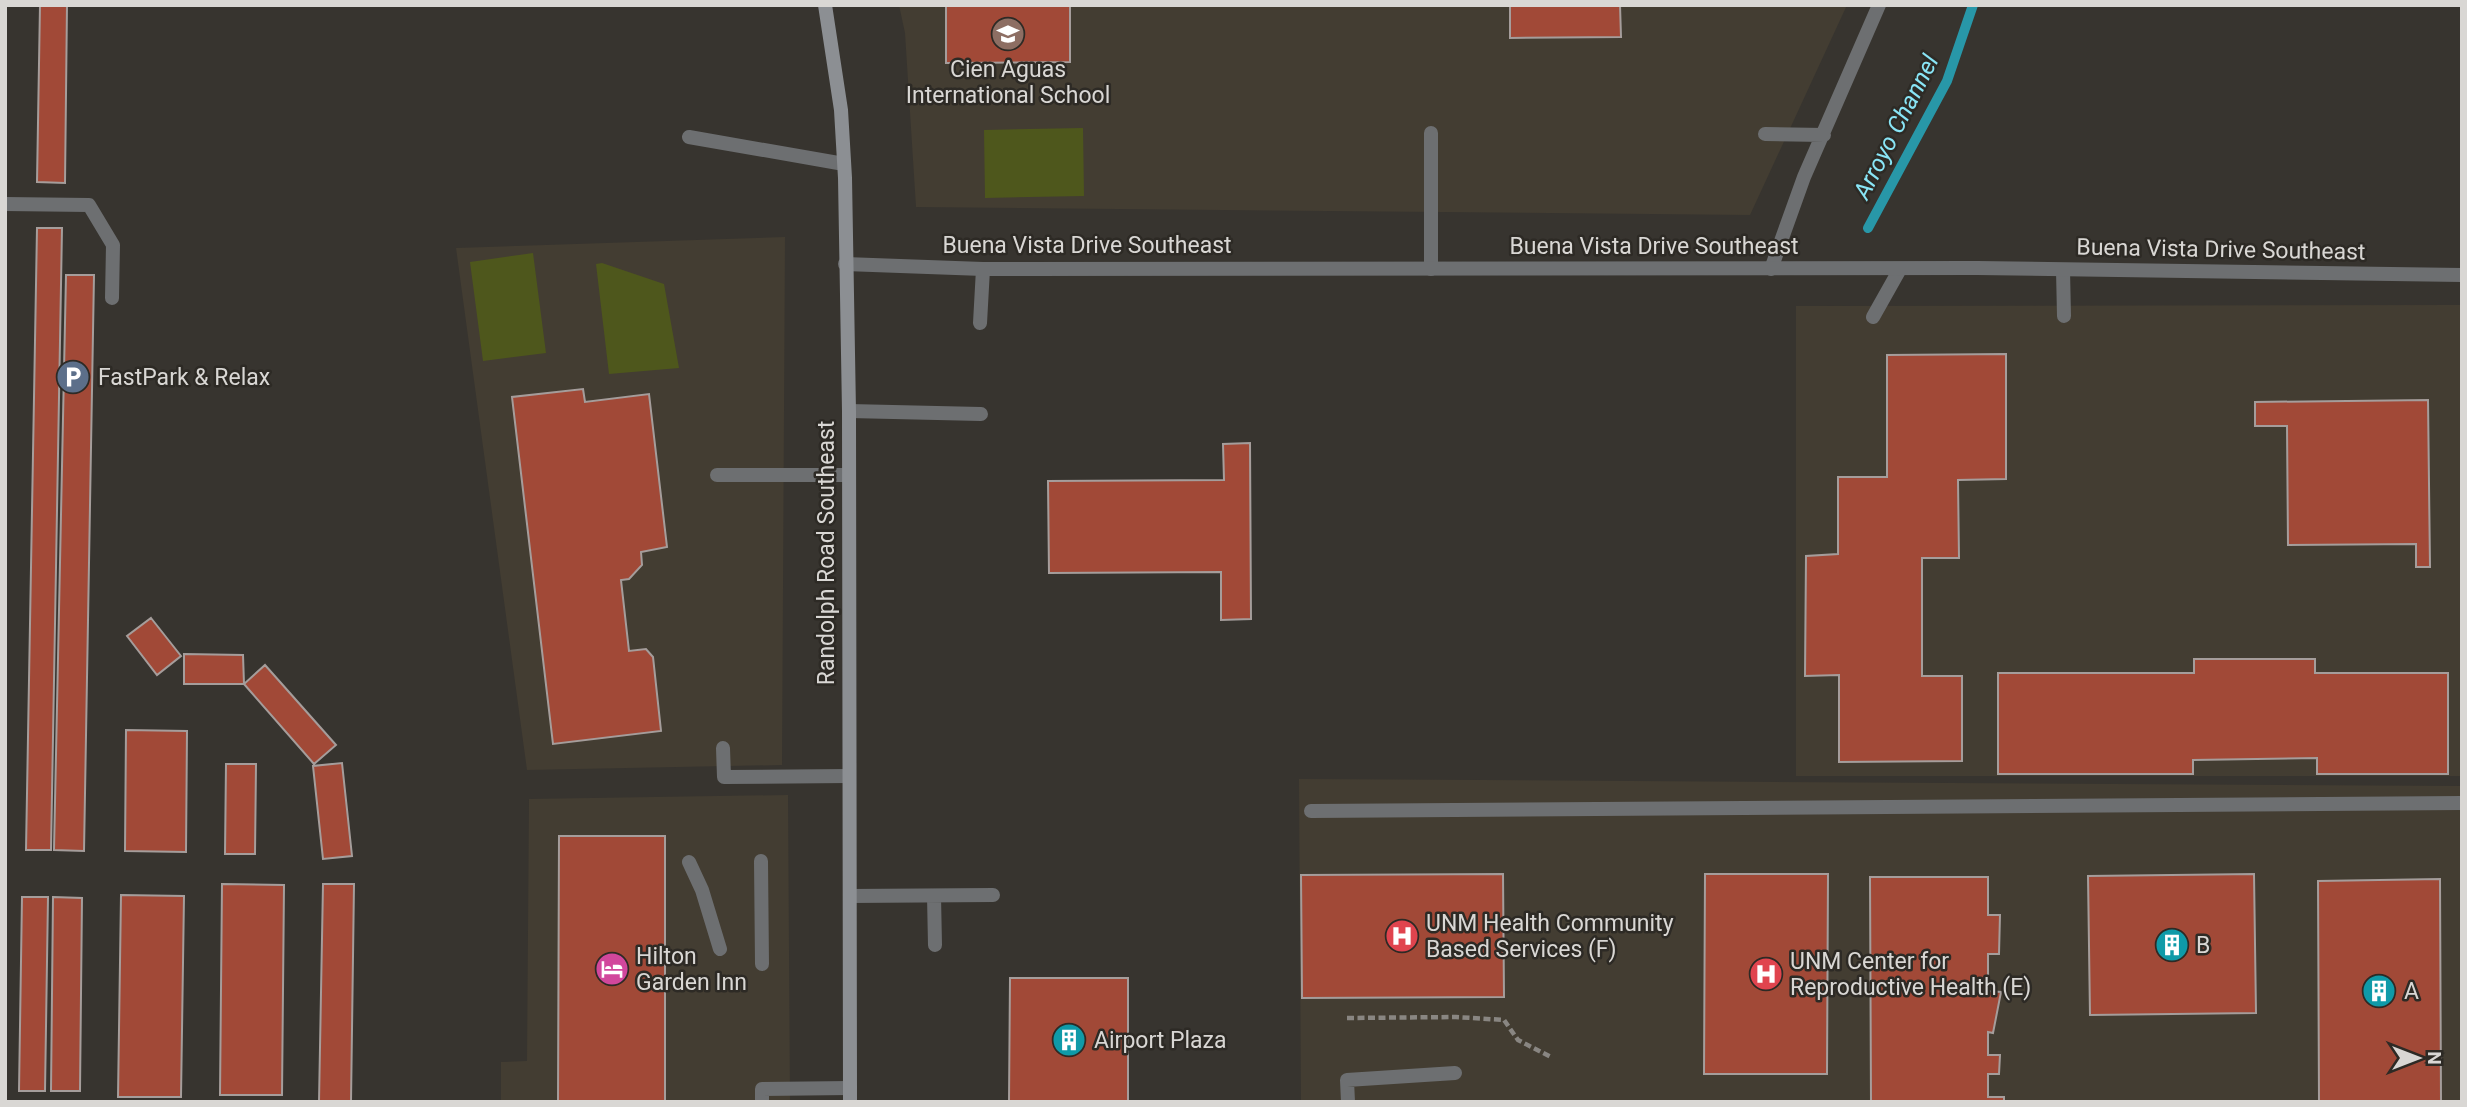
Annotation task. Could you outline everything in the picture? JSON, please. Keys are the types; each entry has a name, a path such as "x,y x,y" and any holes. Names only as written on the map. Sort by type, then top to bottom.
{"main road":[{"name":"Randolph Road Southeast","path":"825,5 841,110 844,164 849,411 850,1095"}],"street":[{"path":"1771,269 1804,177 1879,5"},
{"path":"1431,134 1431,269"},
{"path":"1765,134 1824,135"},
{"path":"689,138 844,164"},
{"path":"5,204 89,205 113,245 112,298"},
{"name":"Buena Vista Drive Southeast","path":"845,264 983,269 1900,269 2462,275"},
{"path":"980,323 983,269"},
{"path":"1873,317 1900,269"},
{"path":"2063,270 2064,316"},
{"path":"849,411 981,414"},
{"path":"717,475 848,475"},
{"path":"723,748 724,777 849,776"},
{"path":"1311,811 2462,803"},
{"path":"761,861 762,964"},
{"path":"689,862 702,890 720,950"},
{"path":"850,896 993,895"},
{"path":"934,896 935,946"},
{"path":"1348,1102 1348,1080 1455,1073"},
{"path":"762,1102 762,1089 850,1095"}],"path":[{"path":"1348,1018 1457,1017 1504,1020 1518,1040 1551,1057"}],"shaded area":[{"path":"899,5 1847,5 1750,215 916,207 905,33"},
{"path":"785,237 782,765 527,770 456,248"},
{"path":"2462,305 2462,776 1796,776 1796,306"},
{"path":"1299,779 2462,786 2462,1102 1301,1102"},
{"path":"788,795 790,1102 501,1102 501,1062 527,1061 529,799"}],"green space":[{"path":"1083,128 1084,196 985,198 984,130"},
{"path":"533,253 546,353 483,361 470,262"},
{"path":"602,263 664,284 679,368 609,374 596,264"}],"building":[{"path":"40,5 67,5 65,183 37,182"},
{"name":"Cien Aguas International School","path":"946,5 1070,5 1070,62 946,63"},
{"path":"1510,5 1620,5 1621,37 1510,38"},
{"path":"37,228 62,228 51,850 26,850"},
{"path":"66,275 94,275 84,851 54,850"},
{"path":"2006,354 2006,479 1958,480 1959,558 1922,558 1922,676 1962,676 1962,761 1839,762 1839,675 1805,676 1806,556 1838,554 1838,477 1887,477 1887,355"},
{"path":"583,389 585,402 649,394 667,547 641,552 642,565 629,579 621,580 629,651 646,649 653,657 661,731 553,744 512,397"},
{"path":"2428,400 2430,567 2416,567 2416,544 2288,545 2287,426 2255,426 2255,402"},
{"path":"1250,443 1251,619 1221,620 1221,572 1049,573 1048,481 1224,480 1223,444"},
{"path":"151,618 181,656 157,675 127,636"},
{"path":"184,654 243,655 244,684 184,684"},
{"path":"2194,659 2315,659 2315,673 2448,673 2448,774 2317,774 2317,758 2193,760 2193,774 1998,774 1998,673 2194,673"},
{"path":"265,665 336,745 314,764 244,684"},
{"path":"126,730 187,731 186,852 125,851"},
{"path":"342,763 352,856 323,859 313,766"},
{"path":"226,764 256,764 255,854 225,854"},
{"name":"Hilton Garden Inn","path":"559,836 665,836 665,1102 558,1102"},
{"name":"UNM Health Community Based Services (F)","path":"1503,874 1504,997 1302,998 1301,875"},
{"name":"UNM Center for Reproductive Health (E)","path":"1705,874 1828,874 1827,1074 1704,1074"},
{"name":"B","path":"2254,874 2256,1013 2090,1015 2088,876"},
{"path":"1870,877 1988,877 1988,915 2000,915 1999,954 1988,954 1988,991 2001,992 1993,1033 1988,1032 1988,1055 2000,1055 1999,1074 1988,1074 1988,1097 2004,1097 2004,1102 1871,1102"},
{"name":"A","path":"2440,879 2441,1102 2319,1102 2318,881"},
{"path":"222,884 284,885 282,1095 220,1095"},
{"path":"323,884 354,884 351,1102 319,1102"},
{"path":"121,895 184,896 181,1097 118,1097"},
{"path":"22,897 48,897 45,1091 19,1091"},
{"path":"53,897 82,898 80,1091 51,1091"},
{"name":"Airport Plaza","path":"1010,978 1128,978 1128,1102 1009,1102"}],"waterway":[{"name":"Arroyo Channel","path":"1868,228 1947,81 1973,5"}],"place":[{"name":"Cien Aguas International School","path":"1008,34"},
{"name":"FastPark & Relax","path":"73,377"},
{"name":"UNM Health Community Based Services (F)","path":"1402,936"},
{"name":"B","path":"2172,945"},
{"name":"Hilton Garden Inn","path":"612,969"},
{"name":"UNM Center for Reproductive Health (E)","path":"1766,974"},
{"name":"A","path":"2379,991"},
{"name":"Airport Plaza","path":"1069,1040"}]}
